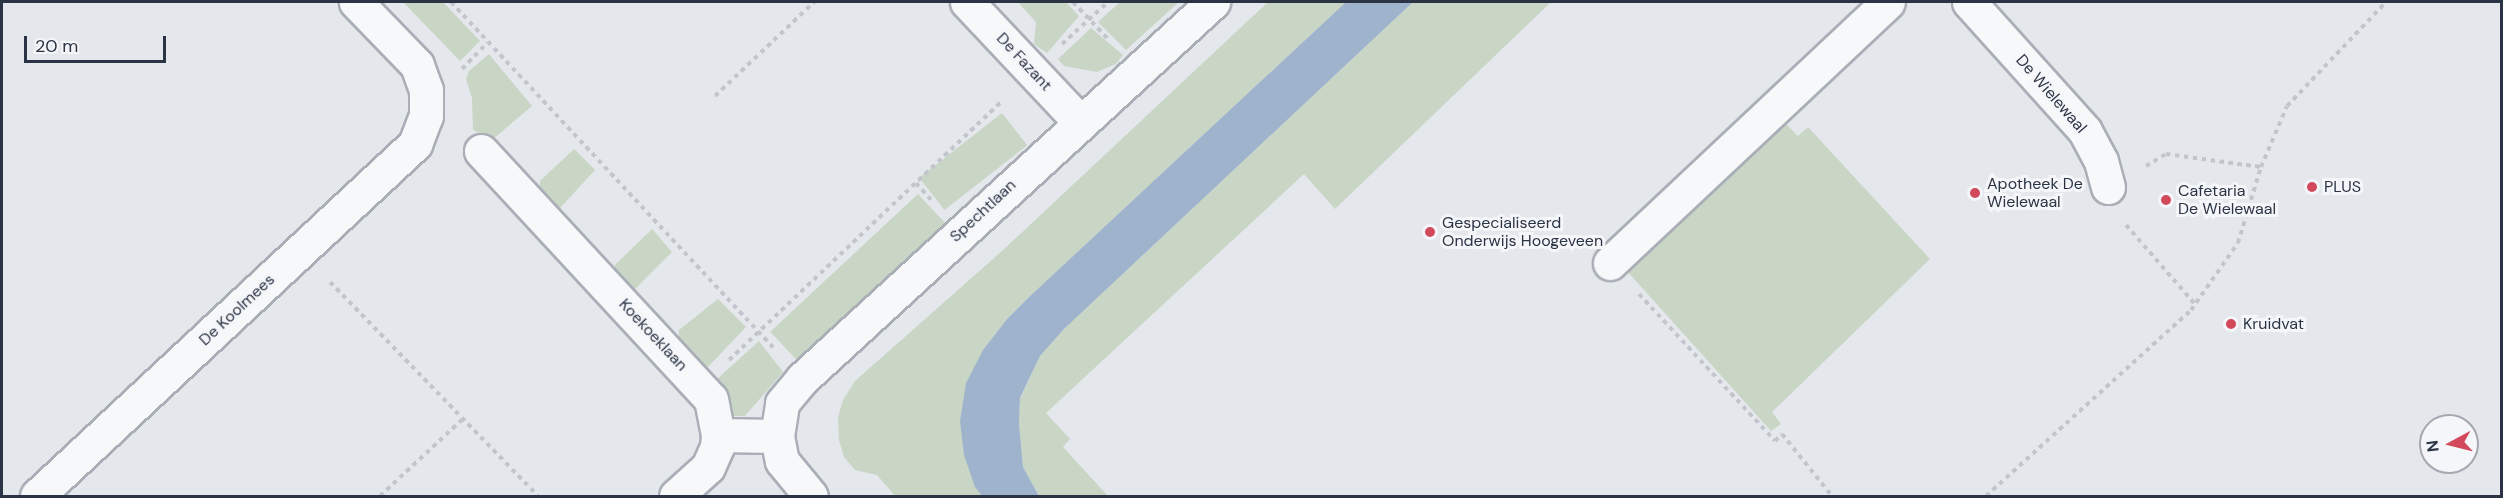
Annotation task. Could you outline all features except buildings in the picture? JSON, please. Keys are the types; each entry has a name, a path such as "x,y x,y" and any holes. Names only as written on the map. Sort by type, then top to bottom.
{"street":[{"name":"De Koolmees","path":"37,496 415,144 426,116 426,90 417,64 356,2"},
{"name":"De Fazant","path":"968,2 1080,122"},
{"name":"Spechtlaan","path":"777,436 782,404 802,379 1213,2"},
{"path":"1610,263 1888,2"},
{"name":"De Wielewaal","path":"1969,2 2085,131 2101,161 2108,187"},
{"name":"Koekoeklaan","path":"481,151 701,387 711,399 718,435"},
{"path":"676,496 708,467 717,447 718,435 777,436 782,461 811,496"}],"path":[{"path":"451,2 802,379"},
{"path":"715,96 814,2"},
{"path":"1073,2 1138,69"},
{"path":"701,387 1108,2"},
{"path":"1986,496 2195,304 2238,243 2261,167 2287,106 2386,2"},
{"path":"2108,187 2166,154 2261,167"},
{"path":"2121,220 2195,304"},
{"path":"300,251 538,496"},
{"path":"1610,263 1775,441 1782,434 1832,496"},
{"path":"380,496 463,419"}],"green space":[{"path":"403,2 443,2 480,41 460,61"},
{"path":"1018,2 1066,2 1079,16 1047,53 1034,44 1036,22"},
{"path":"1120,2 1179,2 1126,50 1098,22"},
{"path":"1268,2 1346,2 1029,297 1007,319 983,350 975,487 982,496 895,496 877,475 855,470 844,457 839,440 838,417 843,400 855,381 1002,251"},
{"path":"1413,2 1551,2 1335,209 1304,174 1046,413 1070,439 1063,447 1108,496 1039,496 1023,467 1019,423 1020,399 1040,356 1064,329"},
{"path":"1091,28 1123,55 1116,64 1097,72 1064,66 1058,59"},
{"path":"489,54 532,106 493,139 473,130 472,98 466,79 469,71"},
{"path":"1002,113 1027,145 945,210 919,178"},
{"path":"1780,118 1798,136 1808,127 1930,259 1772,412 1781,424 1771,431 1626,270"},
{"path":"574,149 595,170 560,208 545,201 540,191 540,181"},
{"path":"918,194 945,223 798,361 770,332"},
{"path":"652,229 672,252 634,290 621,282 615,271 615,265"},
{"path":"718,299 746,327 705,370 678,342 679,330"},
{"path":"759,341 783,372 745,416 733,416 715,381"}],"water":[{"path":"1346,2 1413,2 1064,329 1040,356 1020,398 1019,423 1023,467 1039,496 982,496 975,487 964,455 960,421 966,383 983,350 1007,319 1029,297"}],"place":[{"name":"PLUS","path":"2312,187"},
{"name":"Apotheek De Wielewaal","path":"1975,193"},
{"name":"Cafetaria De Wielewaal","path":"2166,200"},
{"name":"Gespecialiseerd Onderwijs Hoogeveen","path":"1430,232"},
{"name":"Kruidvat","path":"2231,324"}]}
